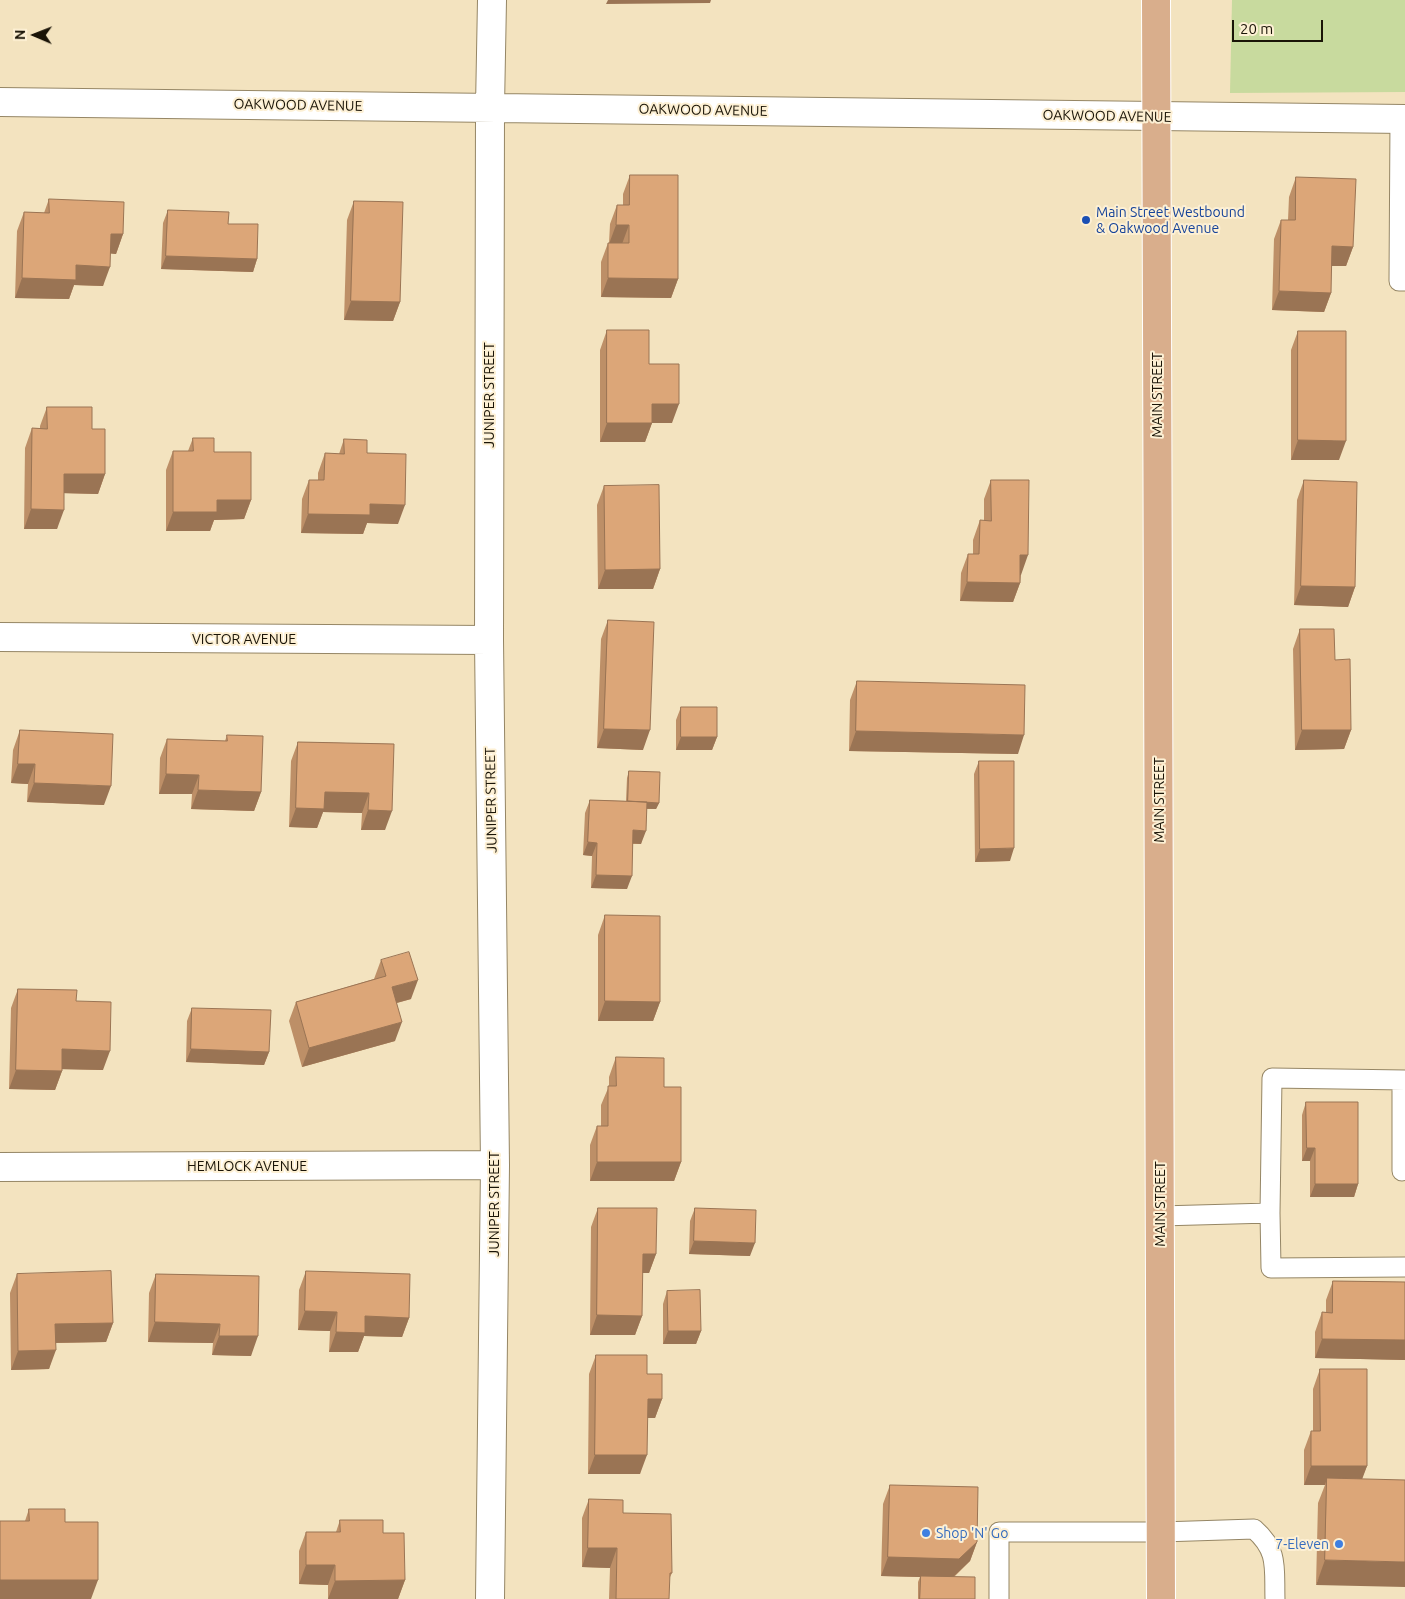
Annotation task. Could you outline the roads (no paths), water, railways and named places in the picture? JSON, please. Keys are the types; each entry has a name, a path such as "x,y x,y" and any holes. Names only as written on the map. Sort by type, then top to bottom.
{"main road":[{"name":"MAIN STREET","path":"1156,0 1161,1599"}],"street":[{"name":"JUNIPER STREET","path":"490,1599 495,1165 489,640 492,0"},
{"name":"OAKWOOD AVENUE","path":"0,102 1402,119"},
{"name":"VICTOR AVENUE","path":"0,637 489,640"},
{"name":"HEMLOCK AVENUE","path":"0,1167 495,1165"}],"lane":[{"path":"1402,119 1399,281 1405,281"},
{"path":"1402,1171 1404,1080 1272,1078 1271,1268 1405,1267"},
{"path":"1160,1216 1270,1213"},
{"path":"999,1599 999,1532 1161,1532 1254,1528 1268,1541 1274,1558 1275,1599"}],"place":[{"name":"Main Street Westbound & Oakwood Avenue","path":"1086,220"},
{"name":"Shop 'N' Go","path":"926,1533"},
{"name":"7-Eleven","path":"1339,1544"}]}
